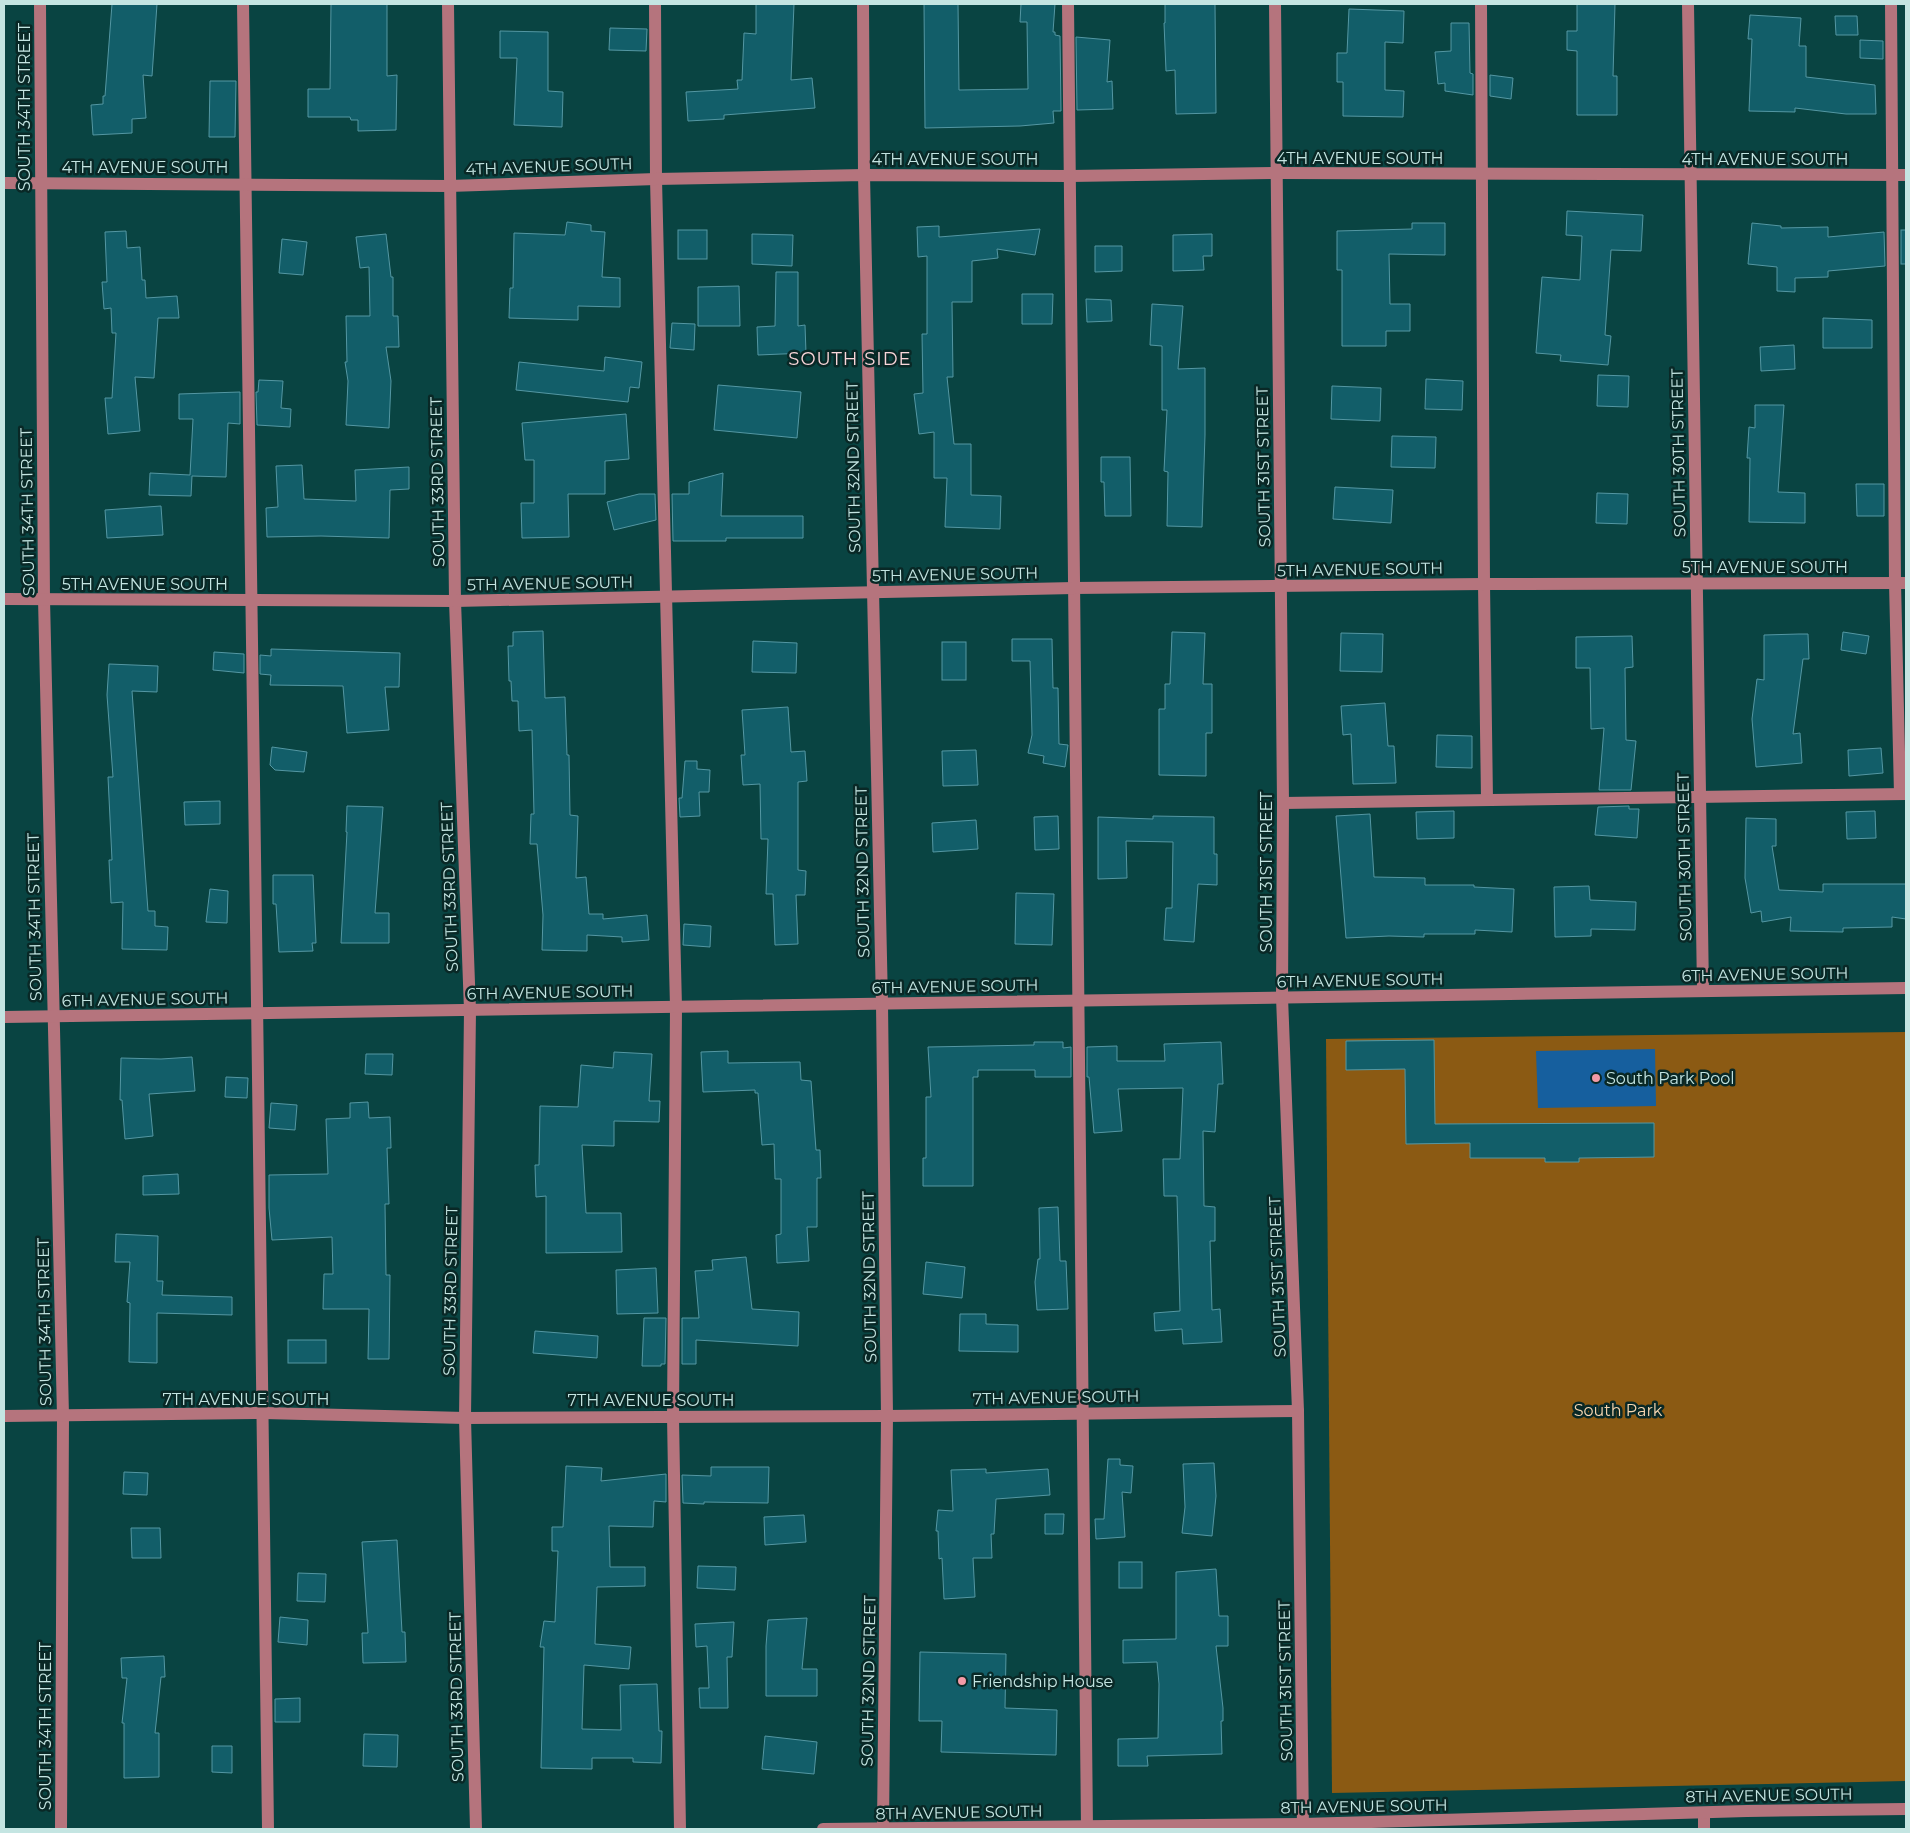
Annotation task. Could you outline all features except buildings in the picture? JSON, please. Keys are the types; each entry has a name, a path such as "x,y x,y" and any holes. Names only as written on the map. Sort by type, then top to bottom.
{"street":[{"name":"SOUTH 34TH STREET","path":"40,4 44,599 63,1416 61,1829"},
{"path":"243,4 264,1414 268,1829"},
{"name":"SOUTH 33RD STREET","path":"448,4 455,601 470,1010 465,1418 476,1829"},
{"path":"655,4 656,178 676,1007 673,1416 680,1829"},
{"name":"SOUTH 32ND STREET","path":"863,4 864,175 882,1004 887,1416 883,1829"},
{"path":"1068,4 1087,1828"},
{"name":"SOUTH 31ST STREET","path":"1275,4 1283,803 1282,997 1298,1411 1303,1827"},
{"path":"1481,4 1484,584 1488,800"},
{"name":"SOUTH 30TH STREET","path":"1688,4 1703,991"},
{"path":"1283,803 1903,794 1900,175 1891,4"},
{"name":"4TH AVENUE SOUTH","path":"4,183 449,186 656,178 864,175 1900,175"},
{"name":"5TH AVENUE SOUTH","path":"4,599 455,601 1074,588 1484,584 1901,583"},
{"name":"6TH AVENUE SOUTH","path":"4,1017 1906,988"},
{"name":"7TH AVENUE SOUTH","path":"4,1416 264,1414 465,1418 887,1416 1298,1411"},
{"name":"8TH AVENUE SOUTH","path":"823,1829 1303,1827 1704,1813 1906,1809"},
{"path":"1704,1813 1704,1829"}],"green space":[{"name":"South Park","path":"1906,1032 1906,1781 1332,1793 1326,1039"}],"water":[{"name":"South Park Pool","path":"1655,1049 1656,1106 1538,1108 1536,1051"}],"place":[{"name":"South Park Pool","path":"1596,1078"},
{"name":"Friendship House","path":"962,1681"}],"district":[{"name":"SOUTH SIDE","path":"850,359"}]}
